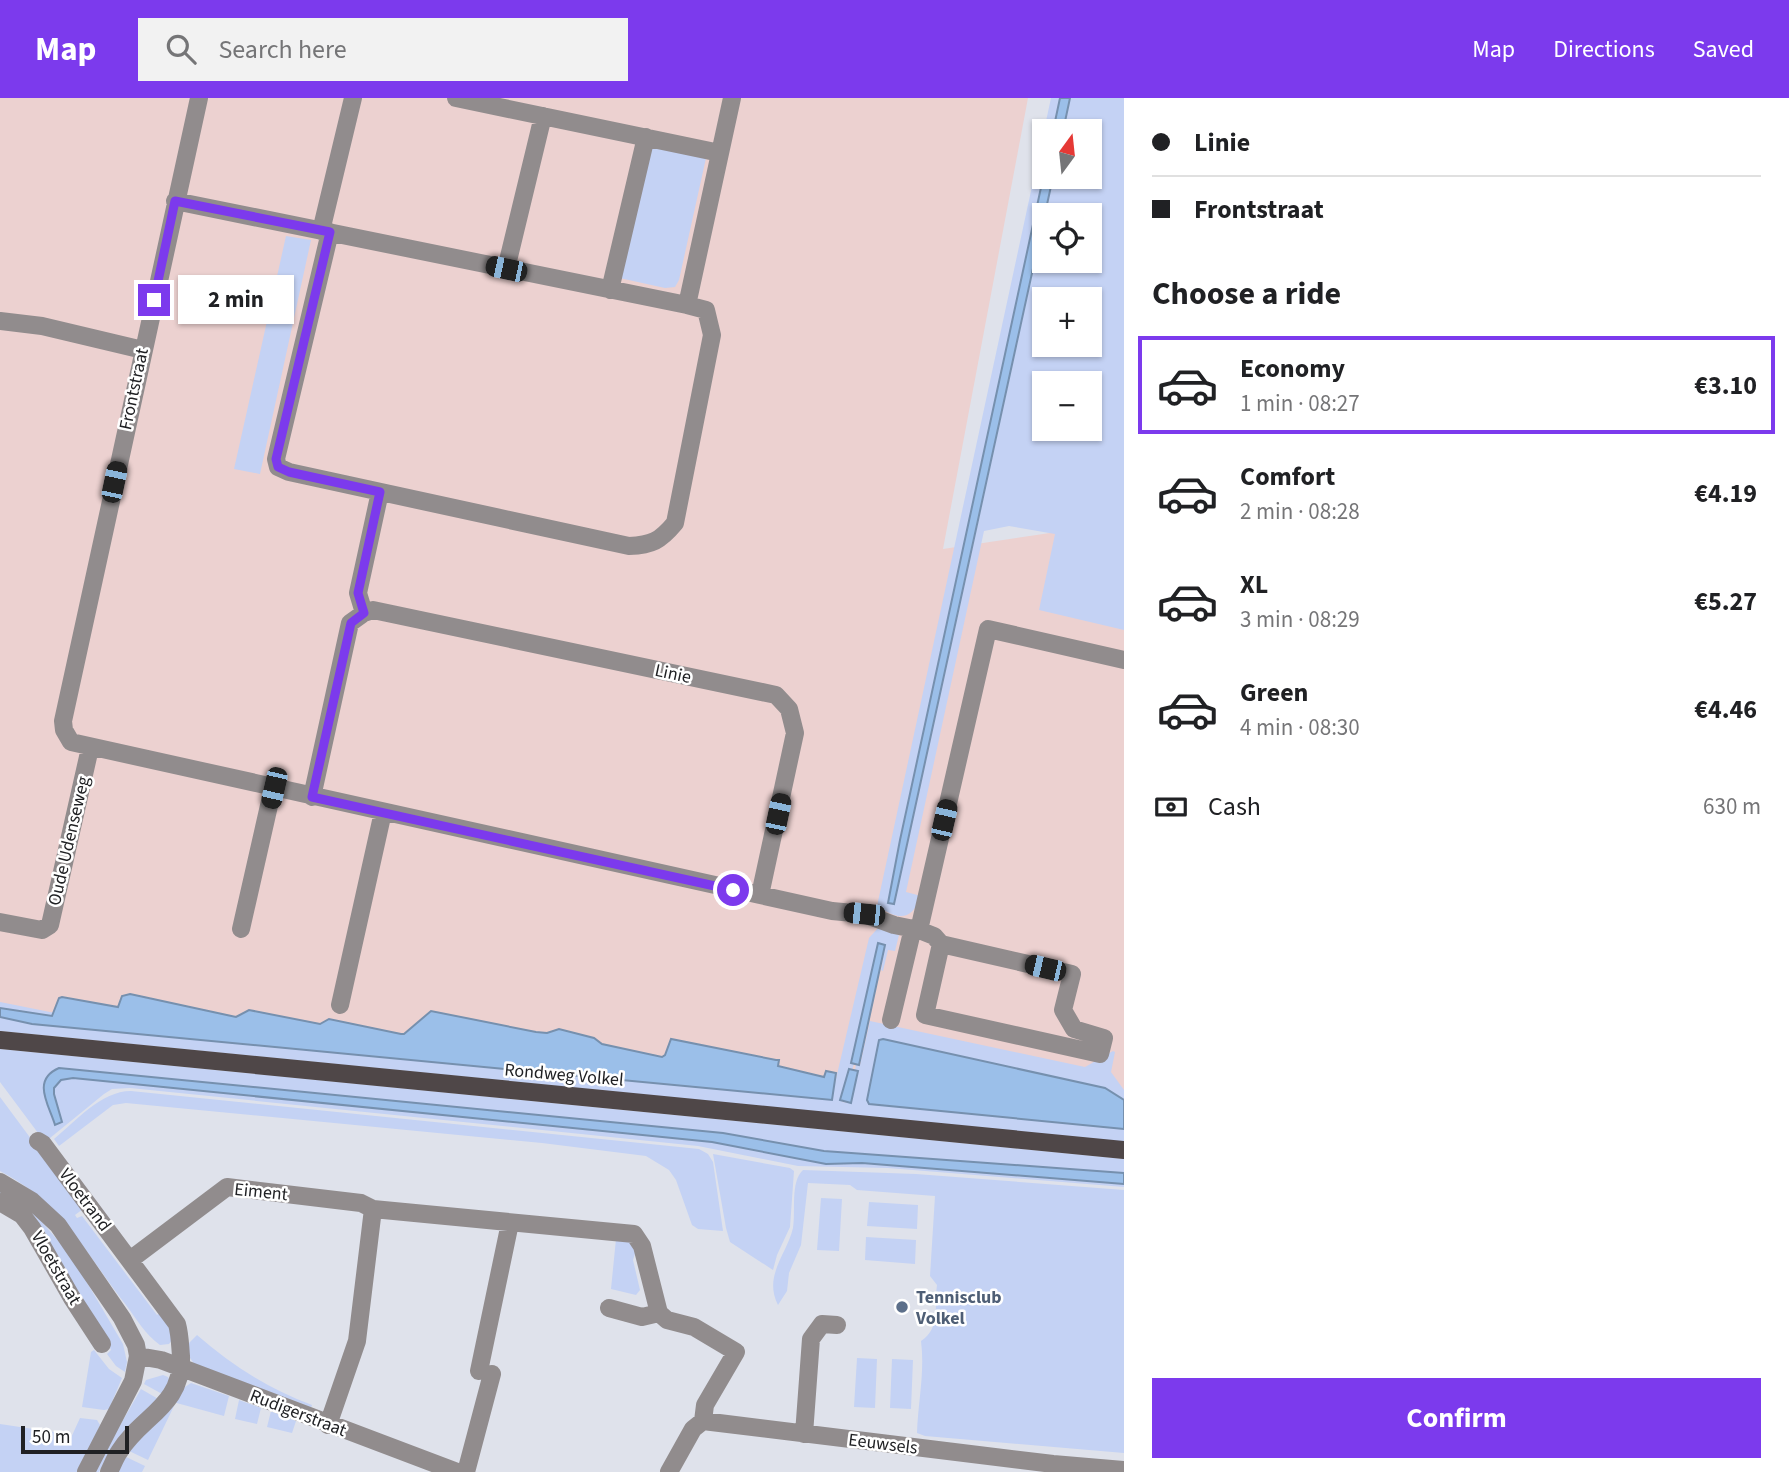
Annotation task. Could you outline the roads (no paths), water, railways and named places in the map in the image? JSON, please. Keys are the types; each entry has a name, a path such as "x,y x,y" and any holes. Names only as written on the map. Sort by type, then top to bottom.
{"main road":[{"name":"Rondweg Volkel","path":"0,1040 1124,1150"}],"street":[{"name":"Frontstraat","path":"90,748 71,742 64,730 63,721 199,98"},
{"path":"175,201 326,232 506,269 687,305 706,310 712,335 675,523 664,537 646,545 629,546 289,472 278,467 276,459 326,232 353,98"},
{"path":"456,98 720,153"},
{"path":"687,305 732,98"},
{"path":"506,269 543,116"},
{"path":"610,290 646,137"},
{"path":"0,321 42,326 143,350"},
{"path":"312,797 351,623 364,613 358,593 380,492"},
{"name":"Linie","path":"364,613 373,610 776,695 789,709 795,733 760,895"},
{"path":"891,1020 916,929 988,629 1124,660"},
{"path":"90,748 832,911 864,914 934,936 941,944 1072,974 1056,1044"},
{"name":"Oude Udenseweg","path":"0,922 42,930 50,925 90,748"},
{"path":"241,929 274,788"},
{"path":"340,1005 383,813"},
{"path":"941,944 925,1015 1100,1054 1104,1038 1074,1030 1063,1010"},
{"name":"Vloetrand","path":"38,1141 43,1144 177,1324 181,1367"},
{"path":"0,1182 32,1201 58,1225 122,1318 136,1345 137,1372 86,1472"},
{"name":"Eiment","path":"130,1260 227,1187 361,1203 373,1209 634,1234 642,1246 659,1313"},
{"name":"Vloetstraat","path":"0,1202 22,1215 32,1228 65,1287 102,1344"},
{"path":"328,1425 357,1340 373,1209"},
{"path":"466,1472 486,1372 510,1223"},
{"path":"609,1308 642,1317 659,1313 667,1320 694,1327 736,1352 705,1405 703,1421 693,1429 669,1472"},
{"path":"804,1434 811,1339 822,1324 837,1325"},
{"name":"Rudigerstraat","path":"138,1356 181,1367 457,1472"},
{"path":"109,1472 119,1451 168,1401 179,1383 181,1367"},
{"name":"Eeuwsels","path":"703,1421 1053,1464 1124,1470"}],"place":[{"name":"Tennisclub Volkel","path":"902,1307"}]}
